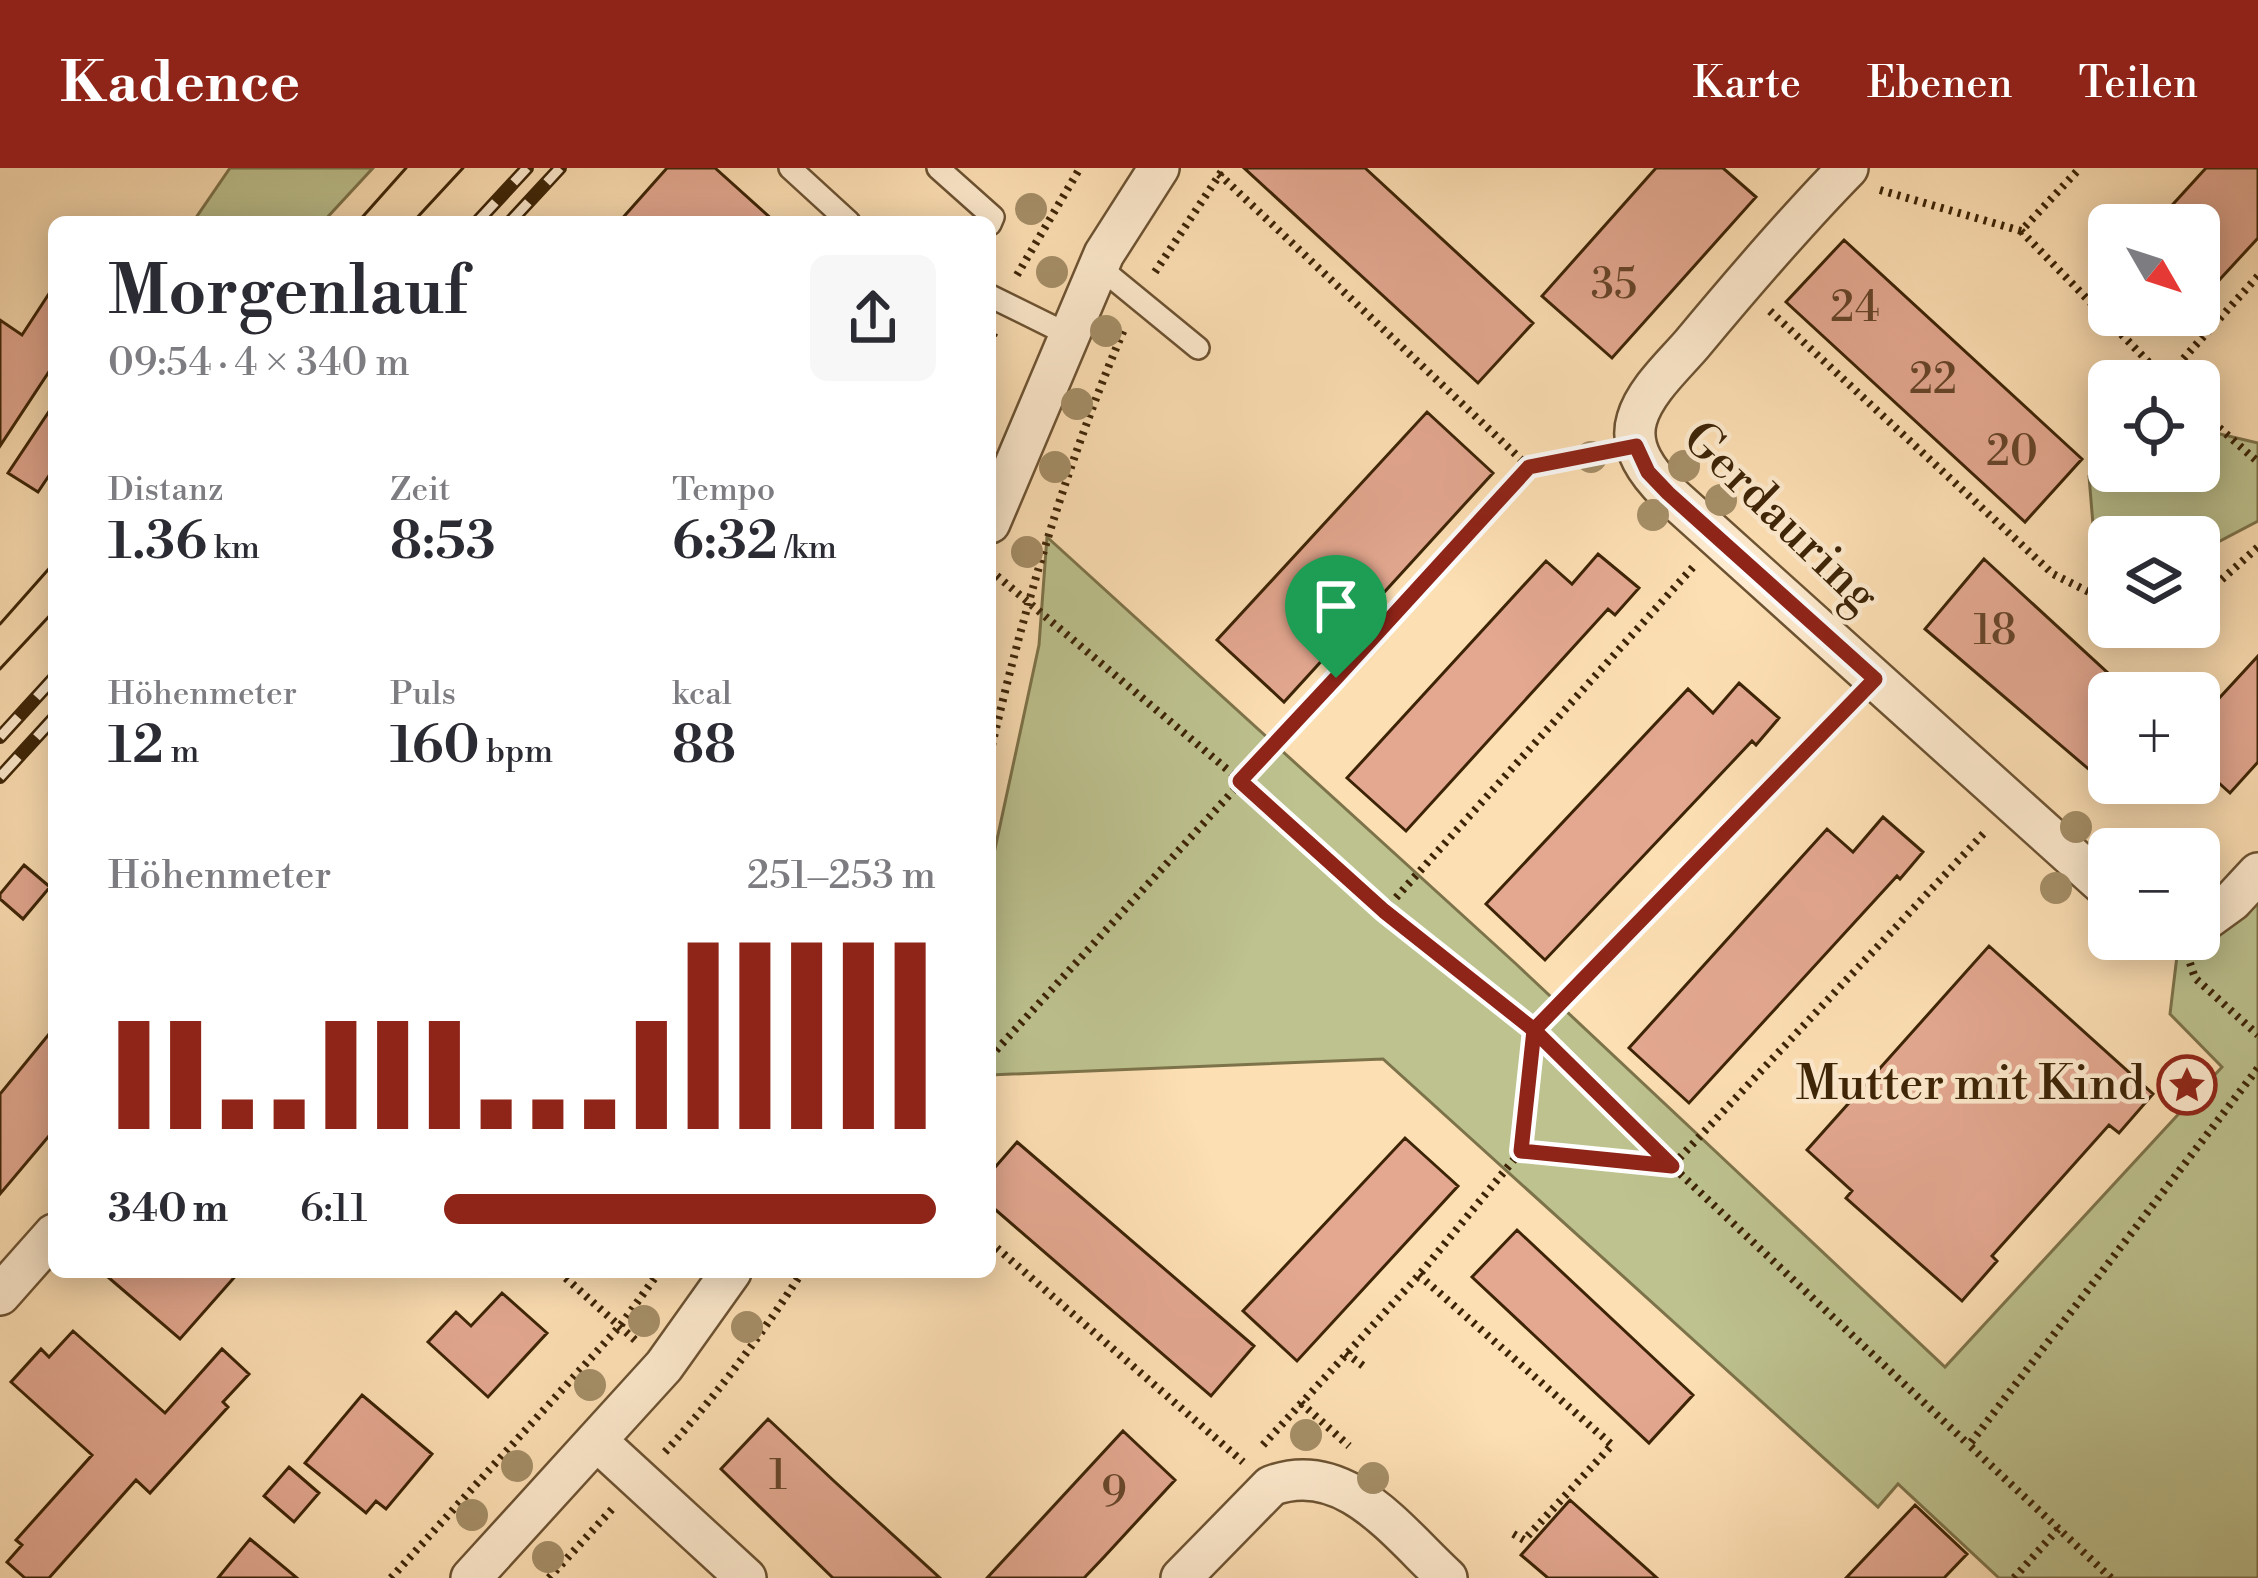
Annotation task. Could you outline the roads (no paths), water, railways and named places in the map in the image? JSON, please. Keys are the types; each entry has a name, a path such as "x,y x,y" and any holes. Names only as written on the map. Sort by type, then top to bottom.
{"street":[{"path":"996,508 1099,266 1159,168"},
{"name":"Gerdauring","path":"1838,171 1655,388 1637,420 1636,446 1648,472 2088,872"},
{"path":"2220,914 2258,873"},
{"path":"0,1294 48,1241"},
{"path":"471,1578 664,1366 727,1278"},
{"path":"598,1442 746,1578"},
{"path":"1181,1578 1271,1486 1289,1478 1319,1478 1359,1497 1447,1578"}],"lane":[{"path":"790,168 842,216"},
{"path":"938,168 991,216"},
{"path":"1099,266 1198,348"},
{"path":"998,299 1067,334"}],"tram line":[{"path":"363,216 406,168"},
{"path":"419,216 463,168"},
{"path":"0,624 48,570"},
{"path":"0,669 48,617"}],"railway":[{"path":"483,216 527,168"},
{"path":"516,216 560,168"},
{"path":"0,737 48,685"},
{"path":"0,777 48,725"}],"place":[{"name":"Mutter mit Kind","path":"2187,1085"}]}
